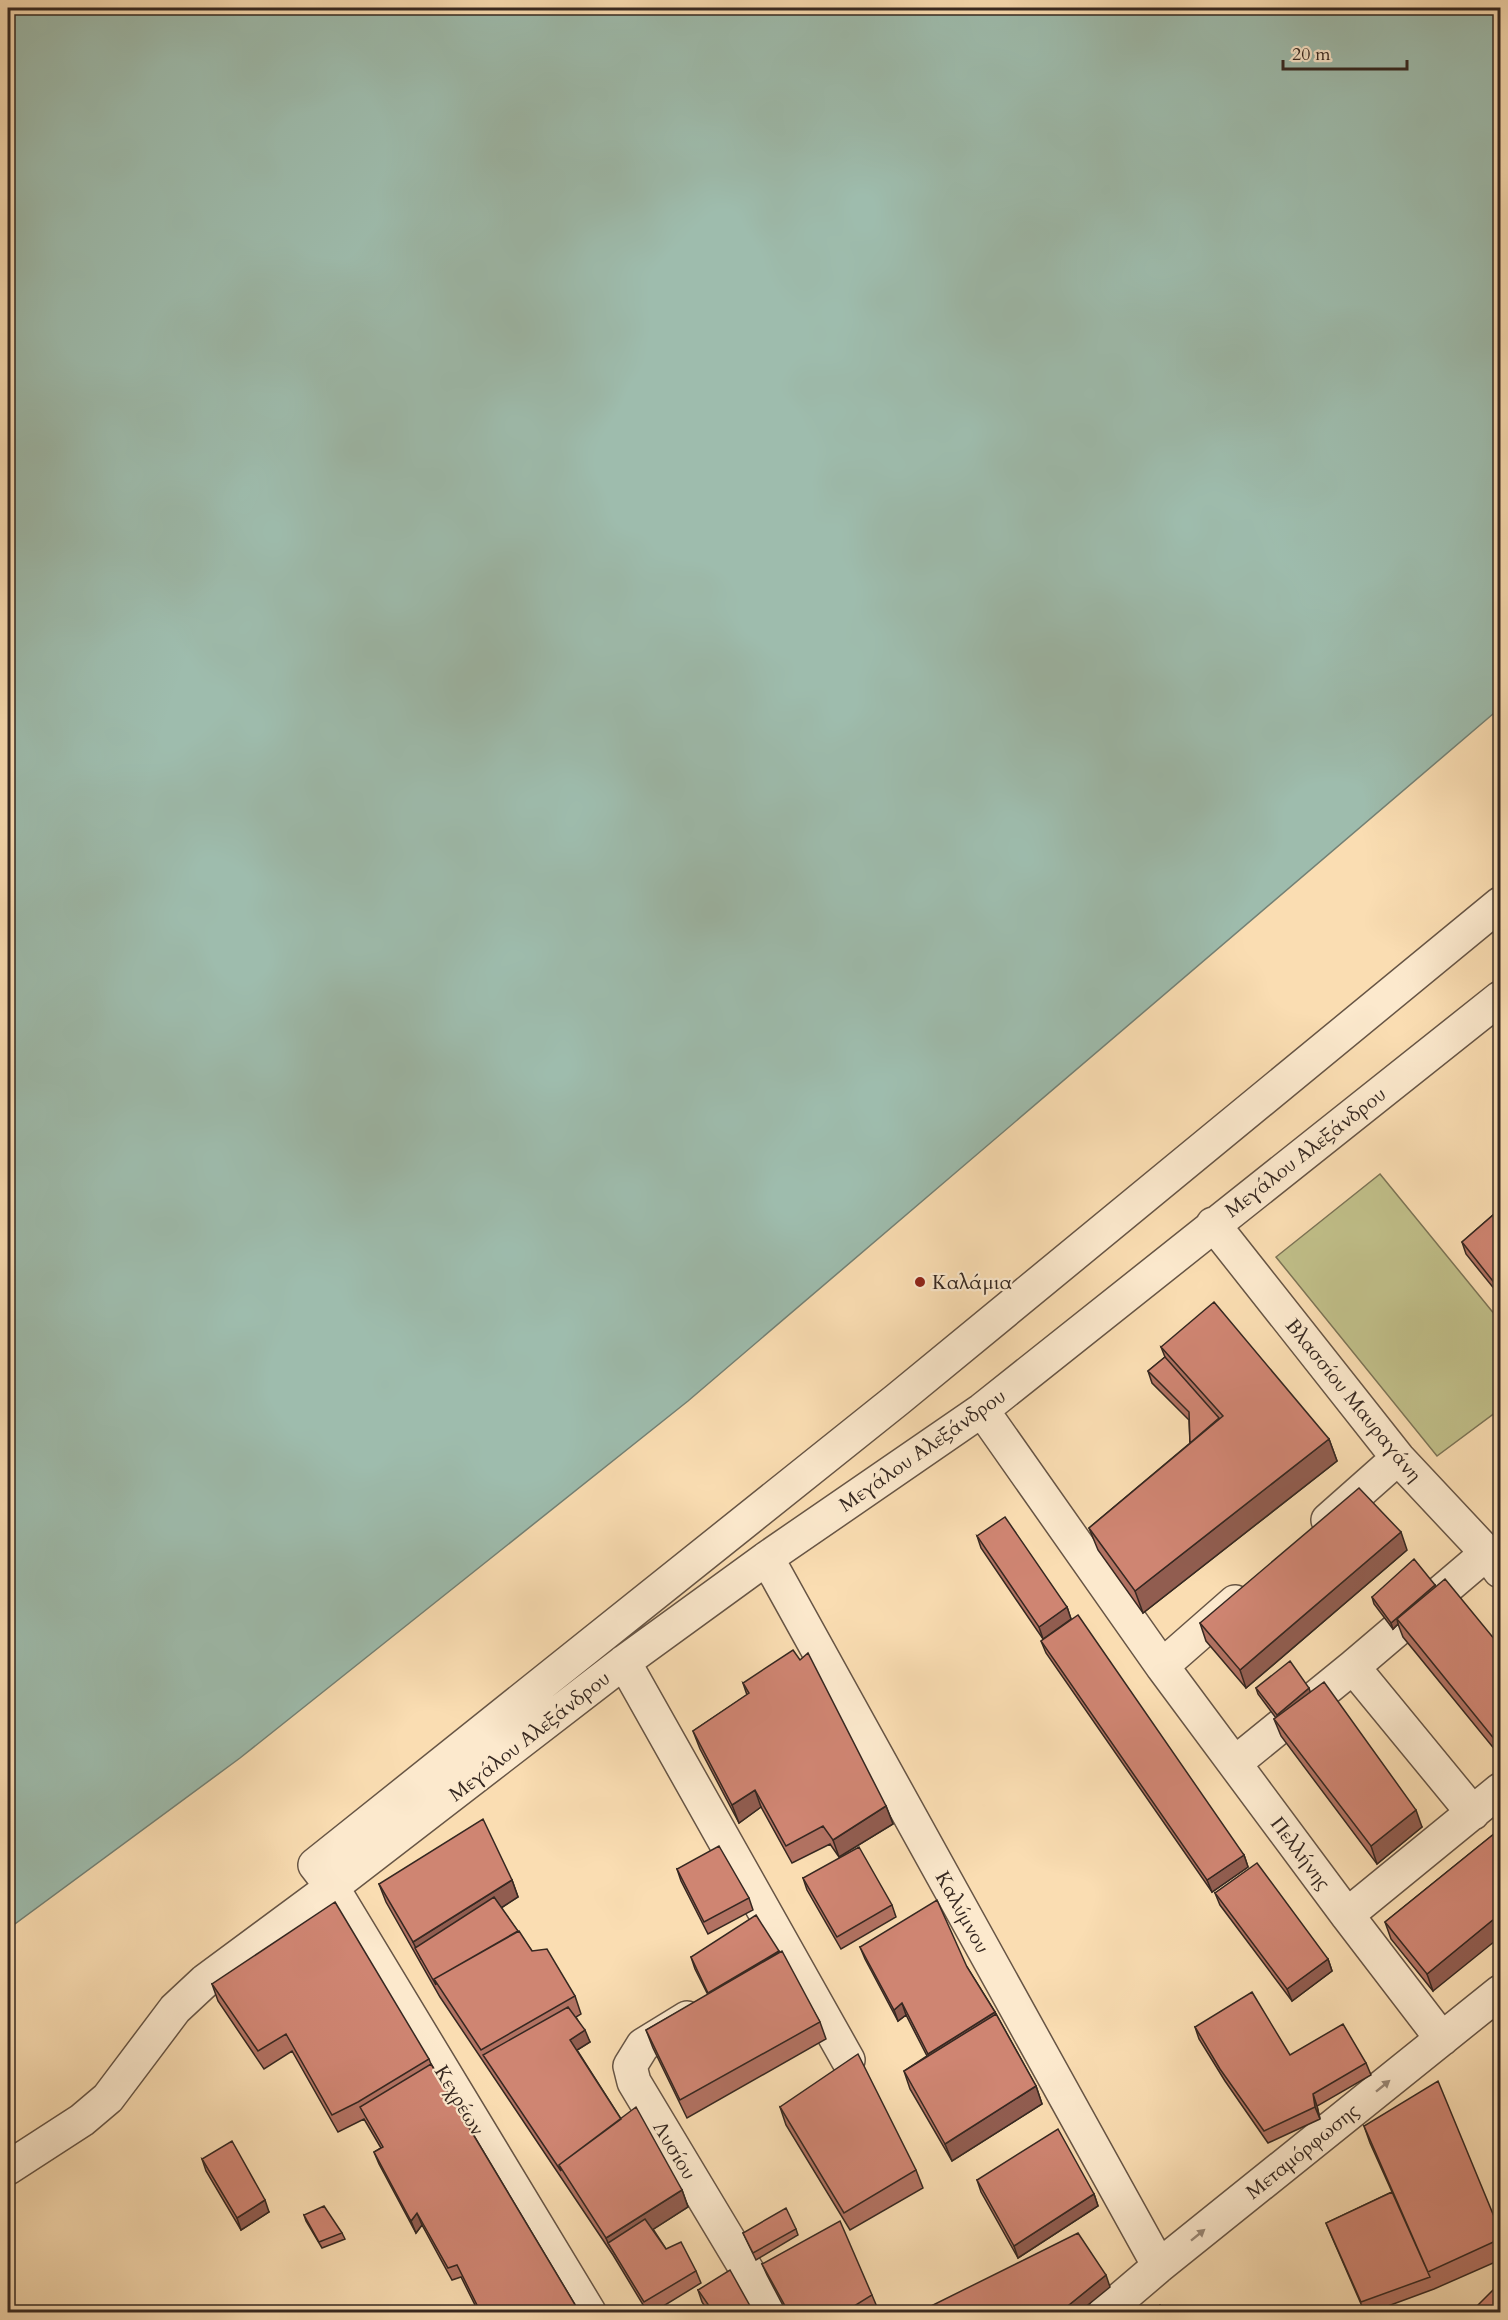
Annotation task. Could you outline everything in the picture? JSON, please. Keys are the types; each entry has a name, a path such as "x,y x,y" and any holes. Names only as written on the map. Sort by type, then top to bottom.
{"street":[{"name":"Κεχρέων","path":"589,2313 332,1887 315,1865 898,1399 1500,904"},
{"name":"Μεγάλου Αλεξάνδρου","path":"8,2168 82,2120 108,2098 183,2002 205,1981 332,1887 624,1662 767,1558 982,1410 1500,998"},
{"name":"Βλασσίου Μαυραγάνη","path":"1213,1224 1398,1458 1494,1562"},
{"name":"Πελλήνης","path":"982,1410 1162,1666 1442,2039"},
{"path":"1302,1543 1398,1458"},
{"name":"Καλύμνου","path":"767,1558 1159,2266"},
{"path":"1235,1763 1353,1667 1494,1562"},
{"path":"1162,1666 1258,1581"},
{"path":"624,1662 848,2060"},
{"path":"1353,1667 1473,1813"},
{"path":"1347,1915 1500,1790"},
{"name":"Μεταμόρφωσης","path":"1105,2313 1159,2266 1500,1992"},
{"name":"Λυσίου","path":"702,2008 643,2045 630,2066 634,2082 772,2313"}],"shaded area":[{"path":"8,8 1500,8 1500,708 688,1401 240,1758 8,1929"},
{"path":"1380,1174 1500,1321 1500,1409 1437,1456 1276,1257"}],"building":[{"path":"1500,1209 1500,1290 1462,1242"},
{"path":"1214,1302 1329,1439 1135,1591 1089,1528 1223,1416 1161,1347"},
{"path":"1165,1357 1219,1418 1190,1443 1189,1412 1148,1371"},
{"path":"1359,1488 1401,1532 1240,1670 1200,1623"},
{"path":"1005,1517 1067,1607 1039,1627 977,1536"},
{"path":"1414,1559 1435,1585 1391,1623 1372,1597"},
{"path":"1445,1579 1500,1646 1500,1736 1495,1740 1397,1619"},
{"path":"1078,1615 1244,1855 1207,1880 1041,1641"},
{"path":"793,1650 800,1660 808,1653 886,1806 833,1840 823,1826 786,1846 755,1790 732,1805 693,1731 749,1693 743,1683"},
{"path":"1290,1661 1309,1688 1277,1715 1256,1688"},
{"path":"1324,1682 1416,1810 1371,1846 1274,1719"},
{"path":"483,1819 512,1880 413,1942 379,1884"},
{"path":"1500,1829 1500,1914 1427,1974 1385,1922"},
{"path":"719,1846 749,1898 704,1922 677,1869"},
{"path":"859,1847 892,1905 837,1937 803,1878"},
{"path":"1257,1863 1328,1959 1287,1989 1215,1893"},
{"path":"494,1897 518,1931 434,1979 436,1985 415,1948"},
{"path":"937,1900 967,1967 995,2012 928,2054 902,2003 894,2010 860,1947"},
{"path":"335,1902 429,2059 332,2115 286,2034 258,2051 212,1984"},
{"path":"756,1915 779,1951 708,1993 691,1957"},
{"path":"519,1931 532,1951 547,1949 575,1996 481,2050 434,1979"},
{"path":"782,1951 820,2022 680,2100 646,2030"},
{"path":"1252,1992 1290,2055 1343,2024 1366,2063 1313,2094 1315,2107 1264,2131 1220,2069 1195,2027"},
{"path":"568,2007 585,2030 570,2040 621,2119 559,2165 561,2171 483,2055"},
{"path":"996,2014 1036,2086 945,2144 904,2071"},
{"path":"858,2054 916,2170 844,2213 780,2107"},
{"path":"431,2064 580,2313 509,2313 508,2311 481,2313 457,2265 448,2268 417,2213 411,2221 374,2152 383,2147 360,2107"},
{"path":"1438,2081 1500,2231 1500,2239 1428,2272 1364,2126"},
{"path":"636,2107 682,2190 606,2238 559,2165"},
{"path":"1058,2129 1094,2194 1014,2246 977,2180"},
{"path":"232,2141 265,2200 237,2218 202,2159"},
{"path":"1392,2192 1430,2277 1361,2302 1326,2223"},
{"path":"324,2206 342,2233 319,2242 304,2215"},
{"path":"786,2208 796,2229 753,2253 743,2233"},
{"path":"645,2219 666,2249 681,2242 696,2271 644,2302 608,2243"},
{"path":"840,2221 872,2295 843,2313 789,2313 762,2264"},
{"path":"1078,2233 1106,2275 1059,2313 917,2313"},
{"path":"730,2270 754,2313 714,2313 698,2290"},
{"path":"1500,2283 1500,2313 1470,2313"},
{"path":"1160,2305 1164,2313 1147,2313"}],"place":[{"name":"Καλάμια","path":"920,1282"}]}
